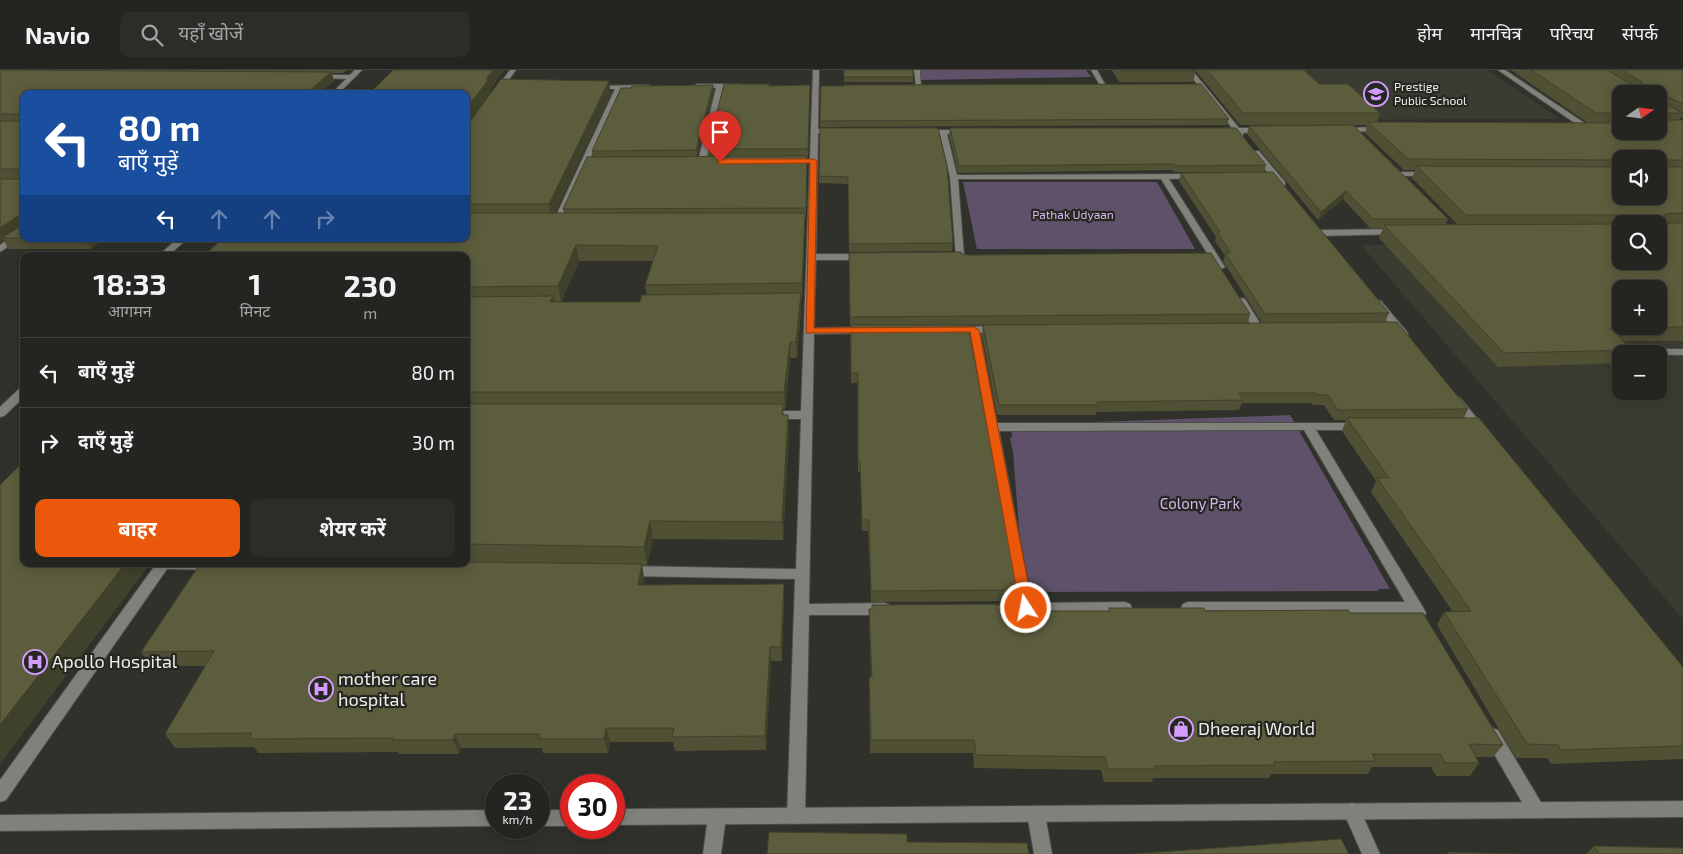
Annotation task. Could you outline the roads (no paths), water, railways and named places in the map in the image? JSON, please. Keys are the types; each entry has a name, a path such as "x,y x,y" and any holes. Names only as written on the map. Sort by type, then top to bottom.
{"street":[{"path":"338,90 359,70"},
{"path":"491,101 513,70"},
{"path":"796,816 809,330 805,304 811,257 807,223 809,161 815,131 816,70"},
{"path":"917,70 919,86"},
{"path":"1094,70 1103,86"},
{"path":"1188,70 1197,86 1238,130 1270,176 1286,190"},
{"path":"1501,70 1592,128 1568,128"},
{"path":"313,77 352,77"},
{"path":"590,87 656,86"},
{"path":"693,86 749,86"},
{"path":"702,162 720,86"},
{"path":"910,86 929,86"},
{"path":"1094,86 1113,86"},
{"path":"501,87 511,87"},
{"path":"546,224 561,224 584,162 619,87"},
{"path":"1334,130 1357,133 1393,129"},
{"path":"1208,131 1276,130"},
{"path":"815,131 844,132"},
{"path":"914,132 973,132"},
{"path":"943,132 954,177 959,256"},
{"path":"584,162 594,162"},
{"path":"692,162 711,162"},
{"path":"1394,168 1404,177 1439,174"},
{"path":"1163,176 1206,253 1227,278"},
{"path":"954,177 1209,176"},
{"path":"1333,248 1318,229 1408,232"},
{"path":"0,249 20,235"},
{"path":"167,252 179,242"},
{"path":"811,257 880,257"},
{"path":"1368,291 1392,327 1409,342"},
{"path":"1237,295 1258,328"},
{"path":"945,330 1013,329"},
{"path":"809,330 877,330"},
{"path":"974,330 1026,608"},
{"path":"1667,352 1683,352"},
{"path":"1446,388 1489,441"},
{"path":"0,413 20,394"},
{"path":"758,415 807,415"},
{"path":"1457,425 1477,425"},
{"path":"1308,426 1425,624"},
{"path":"992,427 1377,426"},
{"path":"0,794 161,567"},
{"path":"612,571 802,574"},
{"path":"1176,608 1415,607"},
{"path":"987,609 1136,608"},
{"path":"801,610 899,609"},
{"path":"1486,726 1536,810"},
{"path":"625,817 1536,810 1681,812"},
{"path":"1352,811 1371,854"},
{"path":"1036,814 1043,854"},
{"path":"712,854 717,816"},
{"path":"0,823 485,818"}],"place":[{"name":"Prestige Public School","path":"1376,94"},
{"name":"Apollo Hospital","path":"35,662"},
{"name":"mother care hospital","path":"321,689"},
{"name":"Dheeraj World","path":"1181,729"}],"park label":[{"name":"Pathak Udyaan","path":"1073,215"},
{"name":"Colony Park","path":"1200,504"}]}
